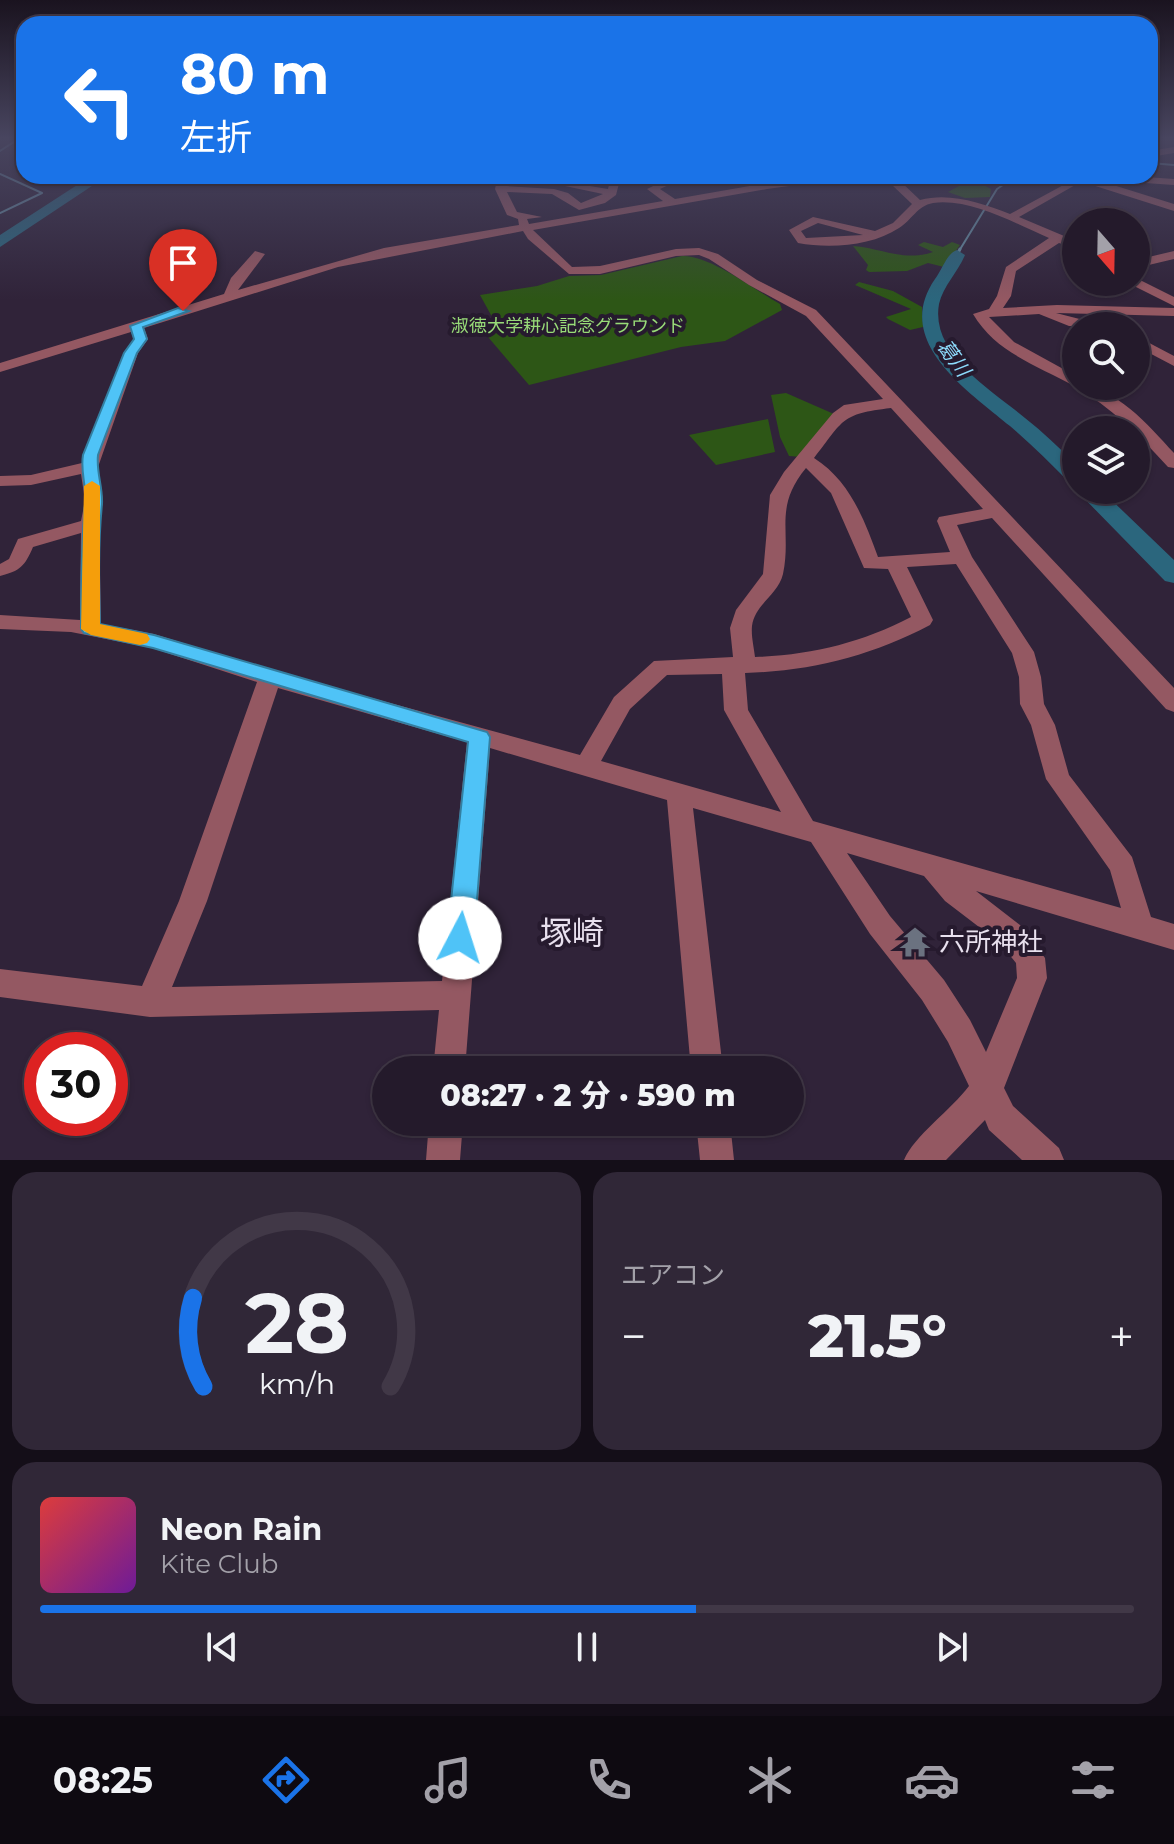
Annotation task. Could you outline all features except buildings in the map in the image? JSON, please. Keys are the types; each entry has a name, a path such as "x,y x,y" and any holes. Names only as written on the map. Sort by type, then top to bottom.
{"street":[{"path":"503,192 513,215 524,222 569,270 596,271 677,252 701,252 714,255 744,277 811,313 1174,703"},
{"path":"557,192 572,197 579,207"},
{"path":"608,192 612,193"},
{"path":"657,192 673,202"},
{"path":"0,368 372,255 524,222 740,192"},
{"path":"906,192 918,204"},
{"path":"1012,217 1057,192"},
{"path":"1125,192 1174,208"},
{"path":"562,217 579,207 604,200 612,193"},
{"path":"876,235 817,219 795,230 802,241 855,242 876,235 908,216 918,204 946,201 969,204 1012,217 1062,241"},
{"path":"994,312 1004,296 1010,270 1057,239"},
{"path":"229,297 235,281 259,254"},
{"path":"1150,261 1174,255"},
{"path":"1150,289 1174,302"},
{"path":"1037,310 1062,319"},
{"path":"1062,374 996,334 980,314 1037,310 1174,312"},
{"path":"91,629 90,524 94,501 89,467 131,353 141,339 136,326"},
{"path":"0,354 93,339"},
{"path":"1150,348 1174,362"},
{"path":"1105,400 1134,419 1174,463"},
{"path":"893,403 850,408 839,416 805,460 794,469 779,495 773,574 768,585 746,610 741,628 736,710 811,831 880,925 933,990 959,1031 1001,1118 1047,1160"},
{"path":"805,460 820,467 845,496 871,564 962,557"},
{"path":"0,481 31,480 89,467"},
{"path":"997,512 946,521 962,557 1023,652 1030,677 1032,704 1043,725 1058,779 1122,865 1140,927"},
{"path":"0,570 21,561 25,543 90,524"},
{"path":"586,766 622,703 662,667 781,665 832,658 923,620 895,564"},
{"path":"0,622 91,629 154,641 270,678 586,766 1174,937"},
{"path":"150,1002 193,901 270,678"},
{"path":"450,1056 479,737"},
{"path":"679,793 706,1056"},
{"path":"921,1160 964,1120 987,1089 1032,978 1030,958 1010,934 955,892 934,868"},
{"path":"0,983 150,1002 455,995"},
{"path":"443,1160 445,1136"},
{"path":"714,1136 717,1160"}],"green space":[{"path":"948,192 991,192 990,197 965,198"},
{"path":"924,242 943,247 952,242 960,245 944,267 928,263 907,271 869,272 866,270 868,265 853,246 912,256 933,252 918,245"},
{"name":"淑徳大学耕心記念グラウンド","path":"682,256 705,261 731,274 780,304 782,310 725,341 681,347 529,385 482,330 497,326 480,295 537,286 569,276 601,275"},
{"path":"859,282 893,291 922,307 923,327 910,330 888,319 886,317 911,309 855,285"},
{"path":"786,393 834,414 802,457 789,456 780,437 771,395"},
{"path":"768,419 775,452 716,465 689,435"}],"waterway":[{"path":"0,213 40,192"},
{"path":"0,242 76,192"},
{"name":"葛川","path":"959,251 995,192"},
{"name":"葛川","path":"957,255 959,251"},
{"name":"葛川","path":"957,255 931,301 932,327 938,344 960,374 1062,463"},
{"name":"葛川","path":"1102,504 1174,575"}],"slow traffic":[{"path":"92,486 94,501 89,546 92,570 91,629 140,639"}],"place":[{"name":"六所神社","path":"915,942"}],"district":[{"name":"塚崎","path":"572,932"}],"route":[{"path":"183,311 136,326 141,339 131,353 91,455 89,467 94,501 89,546 92,570 91,629 154,641 270,678 479,737 460,938"}]}
